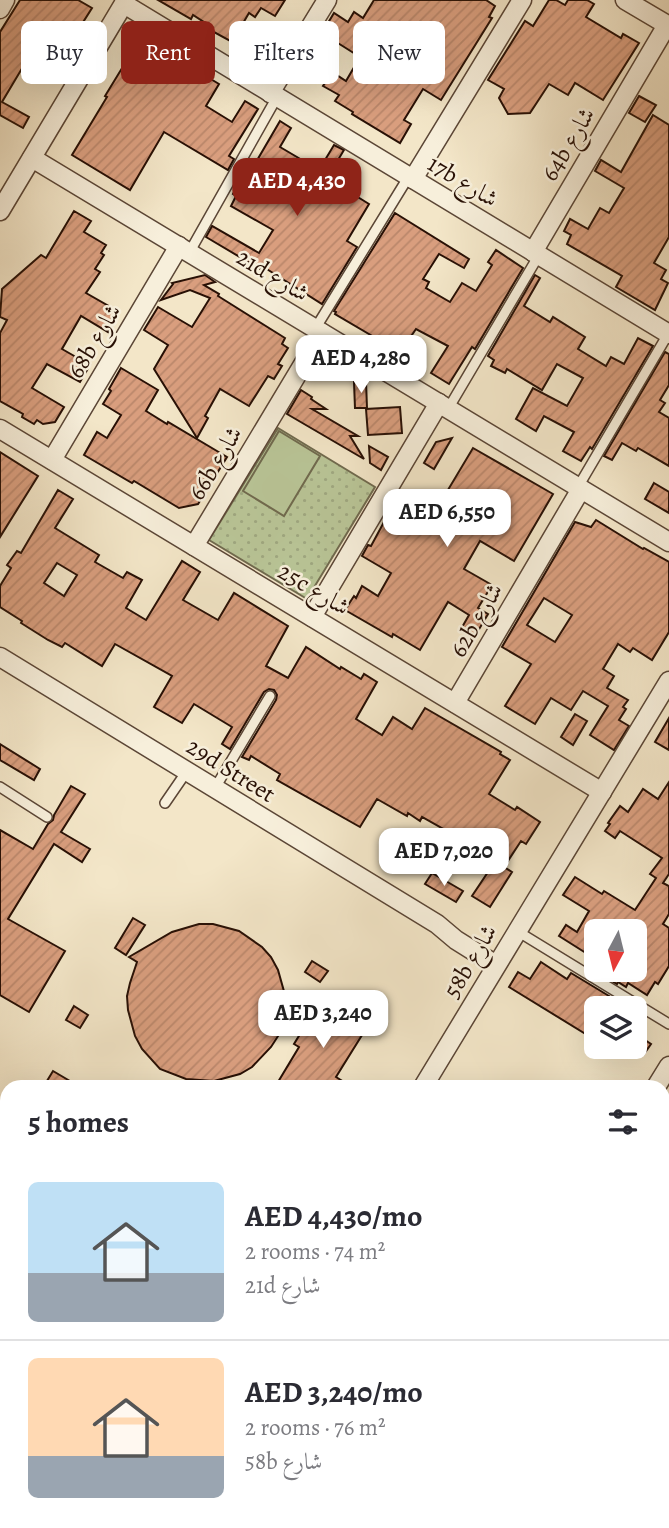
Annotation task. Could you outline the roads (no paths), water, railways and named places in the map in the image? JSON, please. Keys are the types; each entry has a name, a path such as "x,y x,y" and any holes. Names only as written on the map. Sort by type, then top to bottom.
{"street":[{"path":"0,9 5,0"},
{"path":"274,95 327,0"},
{"path":"411,178 522,0"},
{"path":"625,0 668,26"},
{"path":"0,211 125,2"},
{"name":"17b شارع","path":"125,2 669,334"},
{"name":"64b شارع","path":"536,253 668,26"},
{"name":"21d شارع","path":"32,158 669,542"},
{"name":"68b شارع","path":"52,460 184,250"},
{"name":"66b شارع","path":"194,545 319,331"},
{"path":"313,617 444,406"},
{"name":"25c شارع","path":"0,429 602,792"},
{"name":"62b شارع","path":"455,703 580,488"},
{"name":"29d Street","path":"0,657 437,924 457,940 499,960"},
{"name":"58b شارع","path":"427,1080 669,681"}],"lane":[{"path":"184,250 274,95"},
{"path":"319,331 411,178"},
{"path":"444,406 536,253"},
{"path":"580,488 669,334"},
{"path":"215,789 270,696"},
{"path":"165,803 187,771"},
{"path":"0,787 47,817"},
{"path":"517,931 669,1024"}]}
